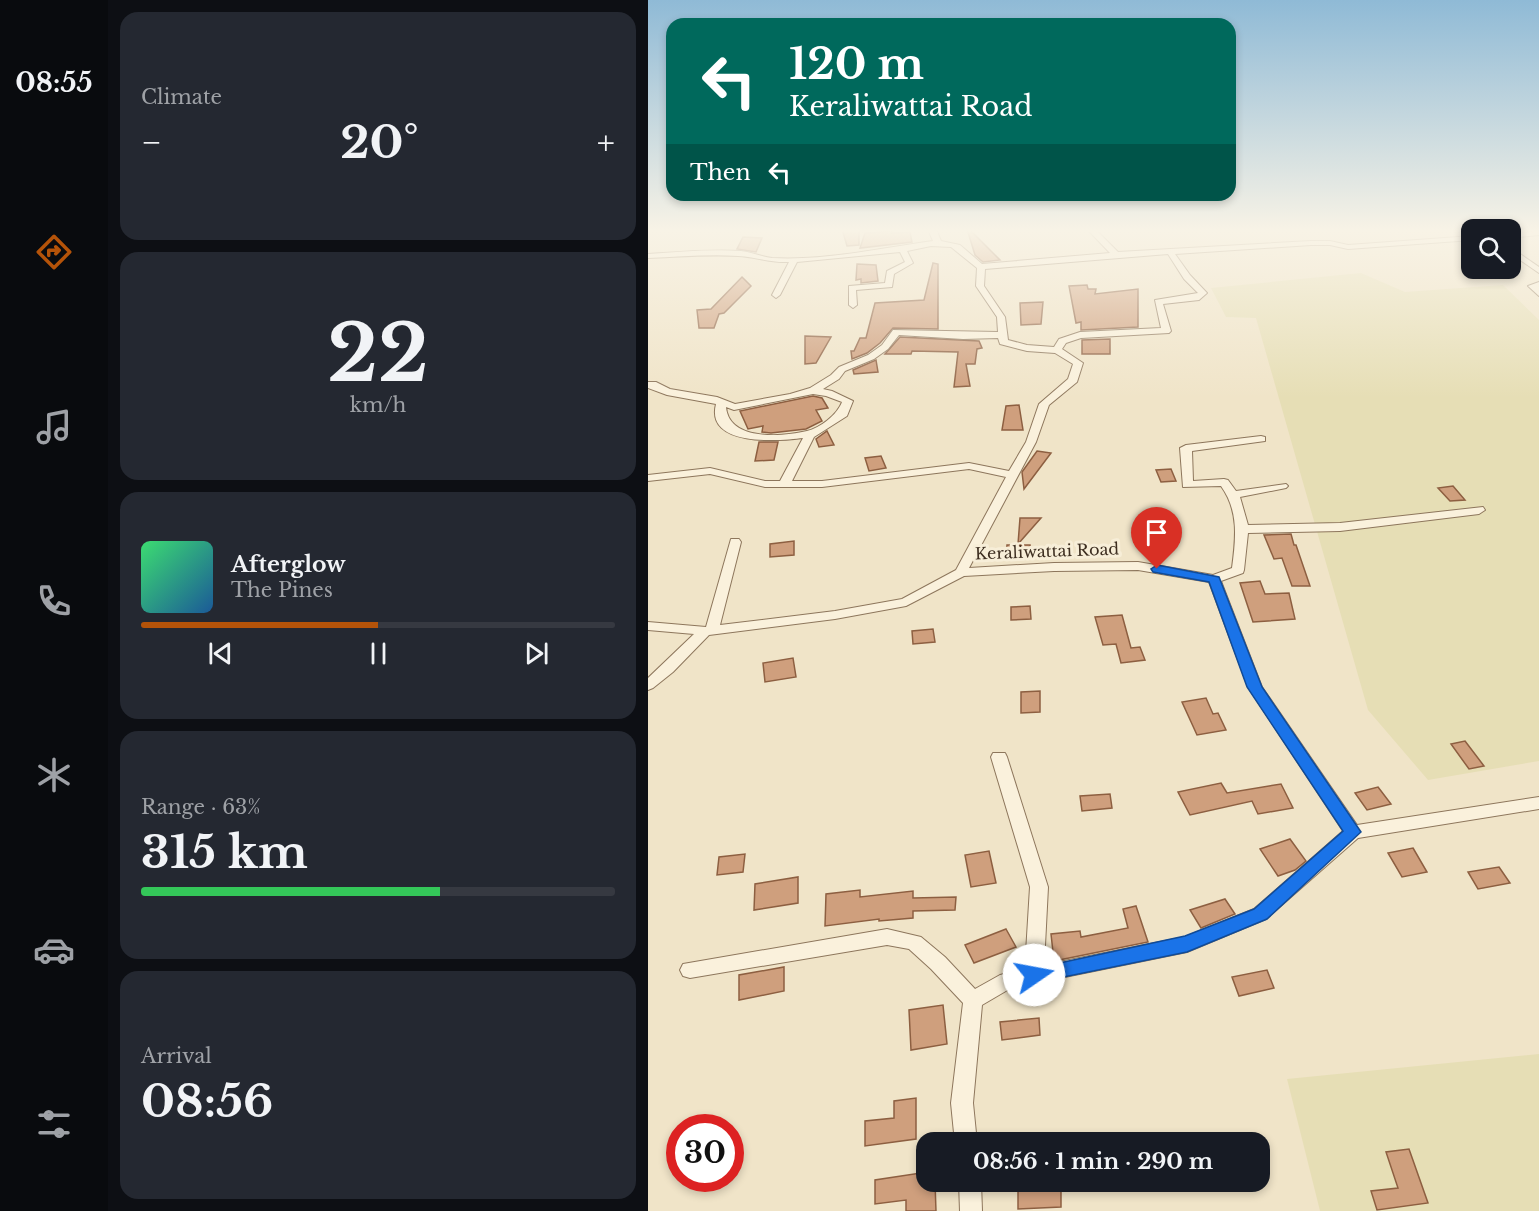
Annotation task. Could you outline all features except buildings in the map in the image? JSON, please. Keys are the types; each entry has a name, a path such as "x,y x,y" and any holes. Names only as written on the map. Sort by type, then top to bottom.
{"street":[{"path":"776,295 781,286"},
{"path":"853,305 852,288 883,286"},
{"path":"961,572 974,544 1031,442 1044,404 1073,380 1078,363 1057,350 1027,348 1003,342 1001,317 980,286"},
{"path":"1057,350 1062,341 1080,335 1166,331 1158,302 1199,297 1203,293 1197,286"},
{"path":"812,392 842,369 871,357 885,347 896,332 963,336 1001,334"},
{"path":"648,385 652,384 667,392 713,399 734,407 812,392 828,393 848,401 843,414 811,434 757,438 730,430 720,414 720,406 726,404"},
{"path":"784,484 811,434"},
{"path":"1262,439 1186,448 1187,486 1224,482 1234,495 1244,529 1238,570 1214,579 1255,687 1353,832"},
{"path":"648,478 710,471 765,484 822,484 969,466 1013,475"},
{"path":"1234,495 1282,486"},
{"path":"1244,529 1340,527 1479,510"},
{"path":"648,685 708,630 735,542"},
{"name":"Keraliwattai Road","path":"648,626 708,630 835,615 906,602 961,572 1054,567 1138,566 1214,579"},
{"path":"999,757 1039,887 1034,975"},
{"path":"973,1000 1007,981 1187,944 1260,914 1353,832 1539,803"},
{"path":"690,970 887,937 914,942 938,963 973,1000 962,1103 965,1132"},
{"path":"970,1192 971,1211"}],"shaded area":[{"path":"1236,286 1390,286 1405,292 1504,286 1539,320 1539,761 1428,780 1368,710 1256,318 1226,317 1211,288"},
{"path":"1539,1054 1539,1211 1320,1211 1287,1079"}],"route":[{"path":"1034,975 1187,944 1260,914 1353,832 1255,687 1214,579 1157,569"}]}
